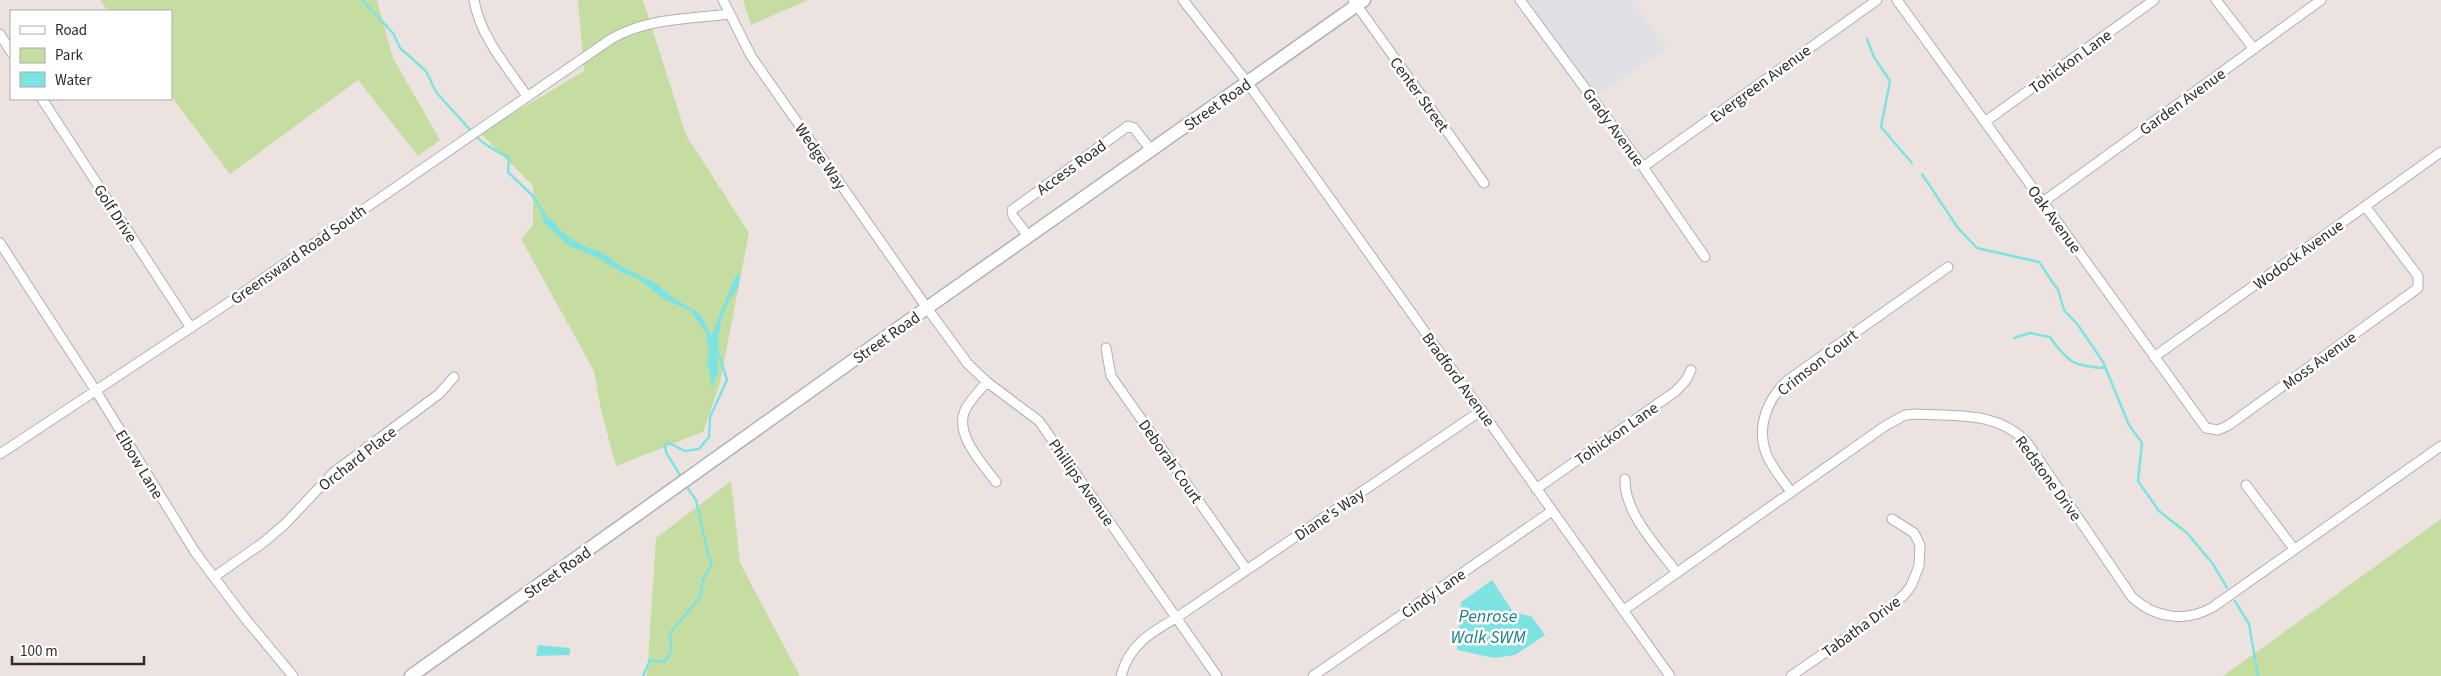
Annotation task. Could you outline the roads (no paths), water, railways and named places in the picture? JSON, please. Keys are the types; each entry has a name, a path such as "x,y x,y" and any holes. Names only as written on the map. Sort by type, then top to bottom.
{"main road":[{"name":"Street Road","path":"411,676 1358,2"}],"street":[{"path":"474,0 480,22 496,52 527,96"},
{"name":"Wedge Way","path":"723,0 751,56 926,308"},
{"name":"Bradford Avenue","path":"1183,0 1247,82 1670,676"},
{"name":"Grady Avenue","path":"1520,0 1643,167 1705,257"},
{"name":"Evergreen Avenue","path":"1643,167 1877,0"},
{"name":"Oak Avenue","path":"1897,0 2154,357 2200,424 2212,430 2218,430"},
{"name":"Tohickon Lane","path":"1986,122 2154,0"},
{"path":"2216,0 2254,49"},
{"name":"Garden Avenue","path":"2042,202 2321,0"},
{"name":"Center Street","path":"1358,2 1484,183"},
{"name":"Greensward Road South","path":"0,454 191,328 611,38 630,29 658,22 729,14"},
{"path":"0,34 10,50"},
{"name":"Golf Drive","path":"43,100 191,328"},
{"name":"Access Road","path":"1028,236 1013,216 1012,210 1128,126 1134,128 1151,150"},
{"name":"Wodock Avenue","path":"2154,357 2441,152"},
{"name":"Moss Avenue","path":"2218,430 2229,425 2418,288 2418,276 2365,206"},
{"name":"Elbow Lane","path":"0,243 96,391 159,496 214,577 292,676"},
{"name":"Crimson Court","path":"1791,492 1769,461 1763,442 1763,425 1774,394 1788,380 1948,267"},
{"name":"Phillips Avenue","path":"926,308 968,364 987,382 1039,421 1217,676"},
{"name":"Deborah Court","path":"1106,348 1111,376 1247,570"},
{"name":"Tohickon Lane","path":"1536,489 1676,391 1686,380 1691,370"},
{"name":"Orchard Place","path":"214,577 264,542 286,523 334,472 439,394 454,377"},
{"path":"987,382 964,412 963,426 974,453 996,482"},
{"name":"Diane's Way","path":"1121,676 1132,649 1142,639 1176,618 1482,410"},
{"name":"Redstone Drive","path":"1624,610 1885,426 1905,415 1917,414 1986,419 2008,426 2026,441 2132,597 2155,612 2168,616 2185,616 2208,610 2441,446"},
{"path":"1625,480 1624,492 1630,508 1677,573"},
{"path":"2246,485 2294,549"},
{"name":"Cindy Lane","path":"1313,676 1552,511"},
{"name":"Tabatha Drive","path":"1791,676 1885,611 1904,595 1911,586 1919,566 1920,545 1914,533 1892,519"}],"water":[{"path":"540,211 553,221 568,240 603,253 621,266 657,284 675,299 693,309 701,315 711,336 734,279 740,273 739,286 730,299 721,321 717,349 718,373 712,388 707,361 709,351 705,328 693,312 663,299 634,275 624,273 604,260 569,246 545,224"},
{"name":"Penrose Walk SWM","path":"1492,580 1513,612 1531,616 1545,635 1515,655 1494,658 1457,650 1461,602"},
{"path":"538,645 570,648 570,655 536,656"}],"waterway":[{"path":"362,0 393,33 400,48 426,71 436,92 472,132"},
{"path":"1867,39 1874,57 1890,81 1881,127 1912,163"},
{"path":"476,136 487,146 509,158 508,172 532,195 545,215"},
{"path":"1922,174 1958,228 1977,248 2039,262 2058,290 2064,310 2078,325 2103,362 2129,425 2142,443 2138,481 2159,511 2187,533 2213,564 2227,588"},
{"path":"560,232 581,246"},
{"path":"594,254 615,267"},
{"path":"621,271 635,276"},
{"path":"692,311 705,329"},
{"path":"2014,338 2030,333 2050,337 2062,353 2073,362 2079,365 2106,368"},
{"path":"681,477 666,452 665,445 669,443 685,451 699,449 709,437 710,417 727,380 716,346"},
{"path":"643,676 650,660 664,662 669,656 671,649 670,633 700,597 703,580 712,563 708,554 696,500 685,484"},
{"path":"2235,601 2249,624 2258,676"}]}
